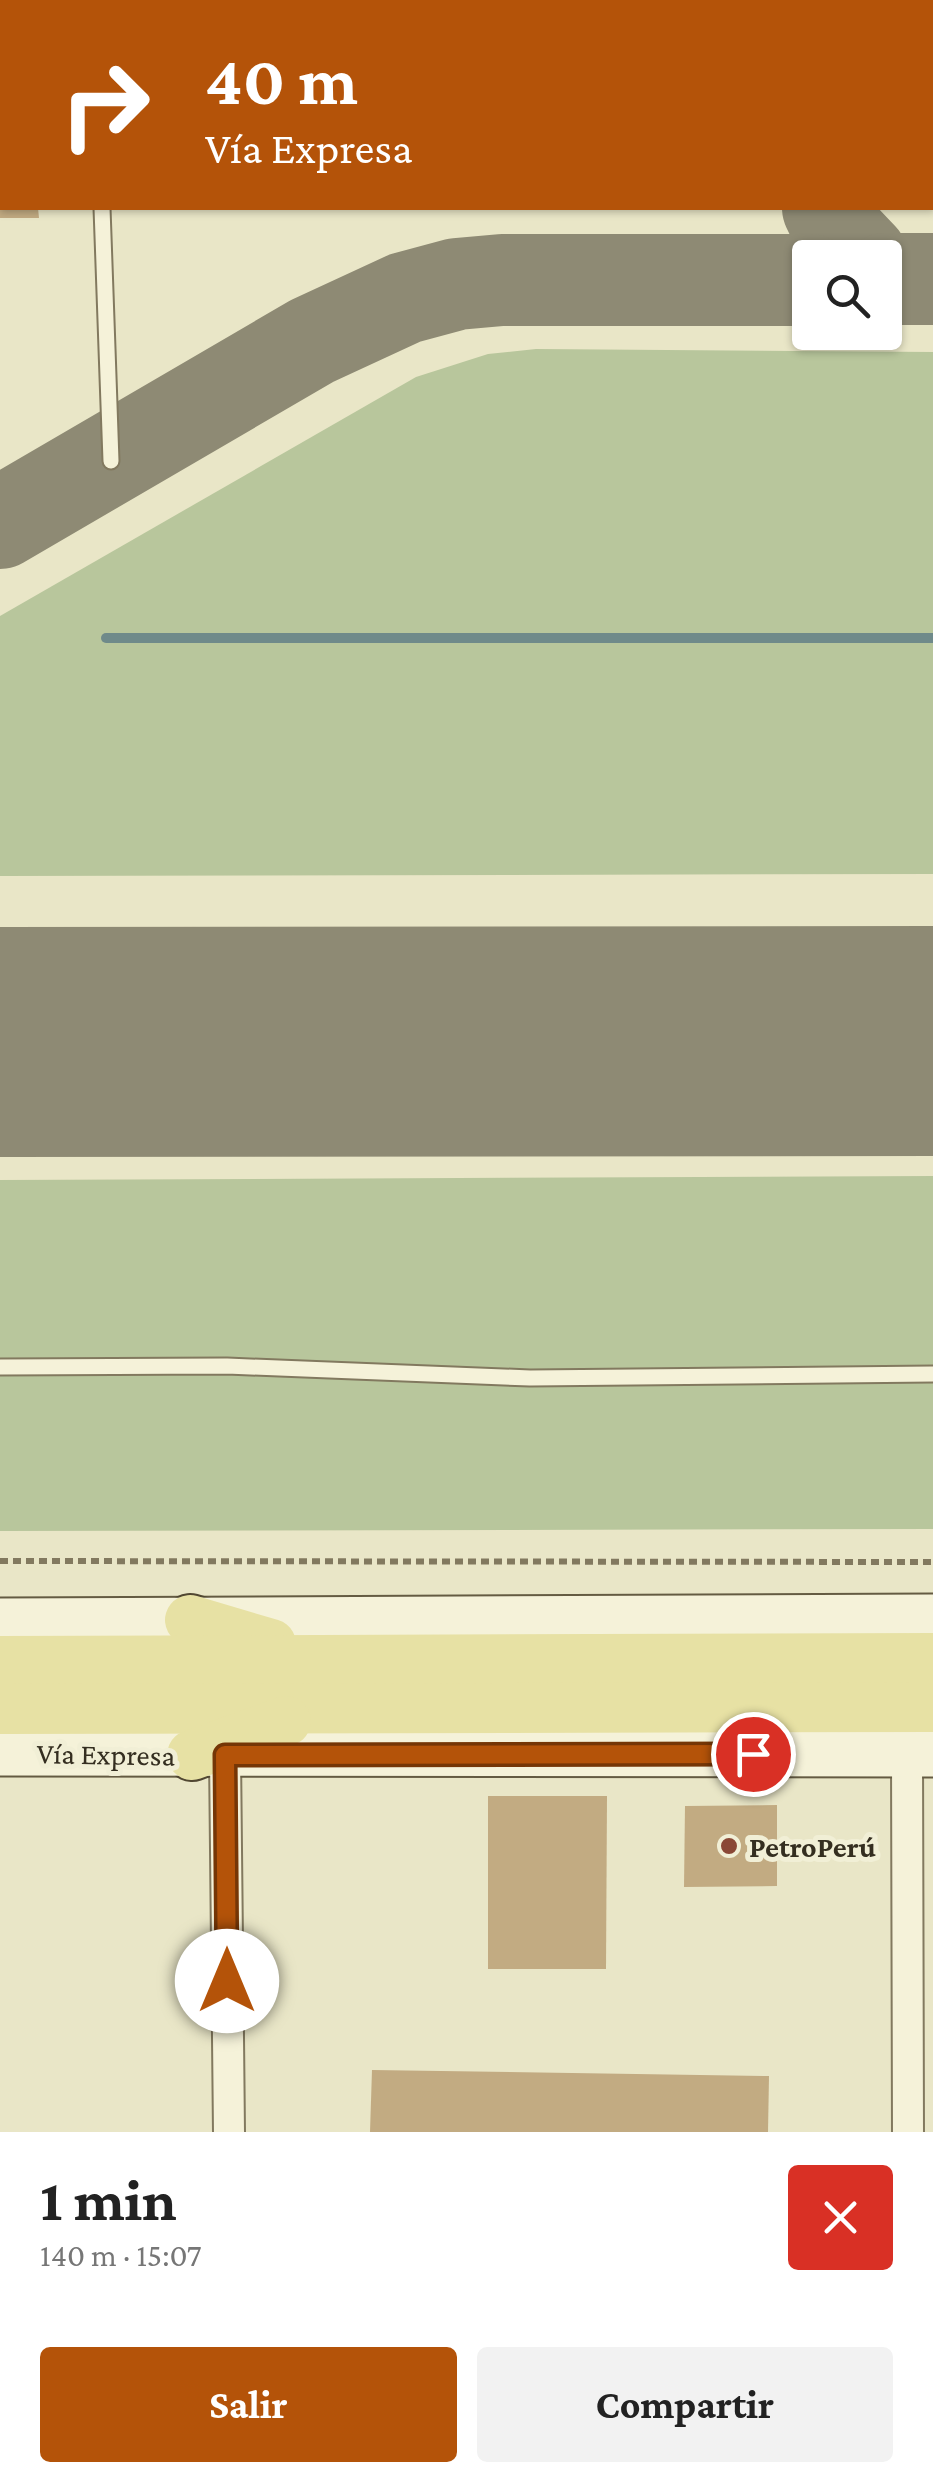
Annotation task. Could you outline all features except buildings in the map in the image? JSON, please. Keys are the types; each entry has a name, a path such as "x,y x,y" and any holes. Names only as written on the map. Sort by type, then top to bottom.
{"main road":[{"path":"0,1621 933,1617"},
{"path":"190,1620 323,1684"},
{"name":"Vía Expresa","path":"0,1709 323,1684 933,1658"},
{"name":"Vía Expresa","path":"0,1660 323,1684 933,1707"},
{"path":"208,1755 323,1684"},
{"name":"Vía Expresa","path":"0,1753 920,1754"}],"street":[{"path":"908,2132 920,1754"},
{"path":"208,1755 228,2132"}],"lane":[{"path":"102,210 110,460"},
{"path":"0,1367 227,1366 530,1378 933,1374"}],"path":[{"path":"0,1561 933,1562"}],"green space":[{"path":"536,349 933,352 933,874 0,876 0,616 416,377 488,354"},
{"path":"933,1176 933,1529 0,1531 0,1180"}],"waterway":[{"path":"106,638 933,638"}],"taxiway":[{"path":"829,210 845,240"},
{"path":"902,279 933,279"},
{"path":"0,523 312,341 405,298 457,284 502,280 792,280"}],"runway":[{"path":"0,1042 933,1041"}],"place":[{"name":"PetroPerú","path":"729,1846"}],"route":[{"path":"227,1981 225,1755 753,1754"}]}
